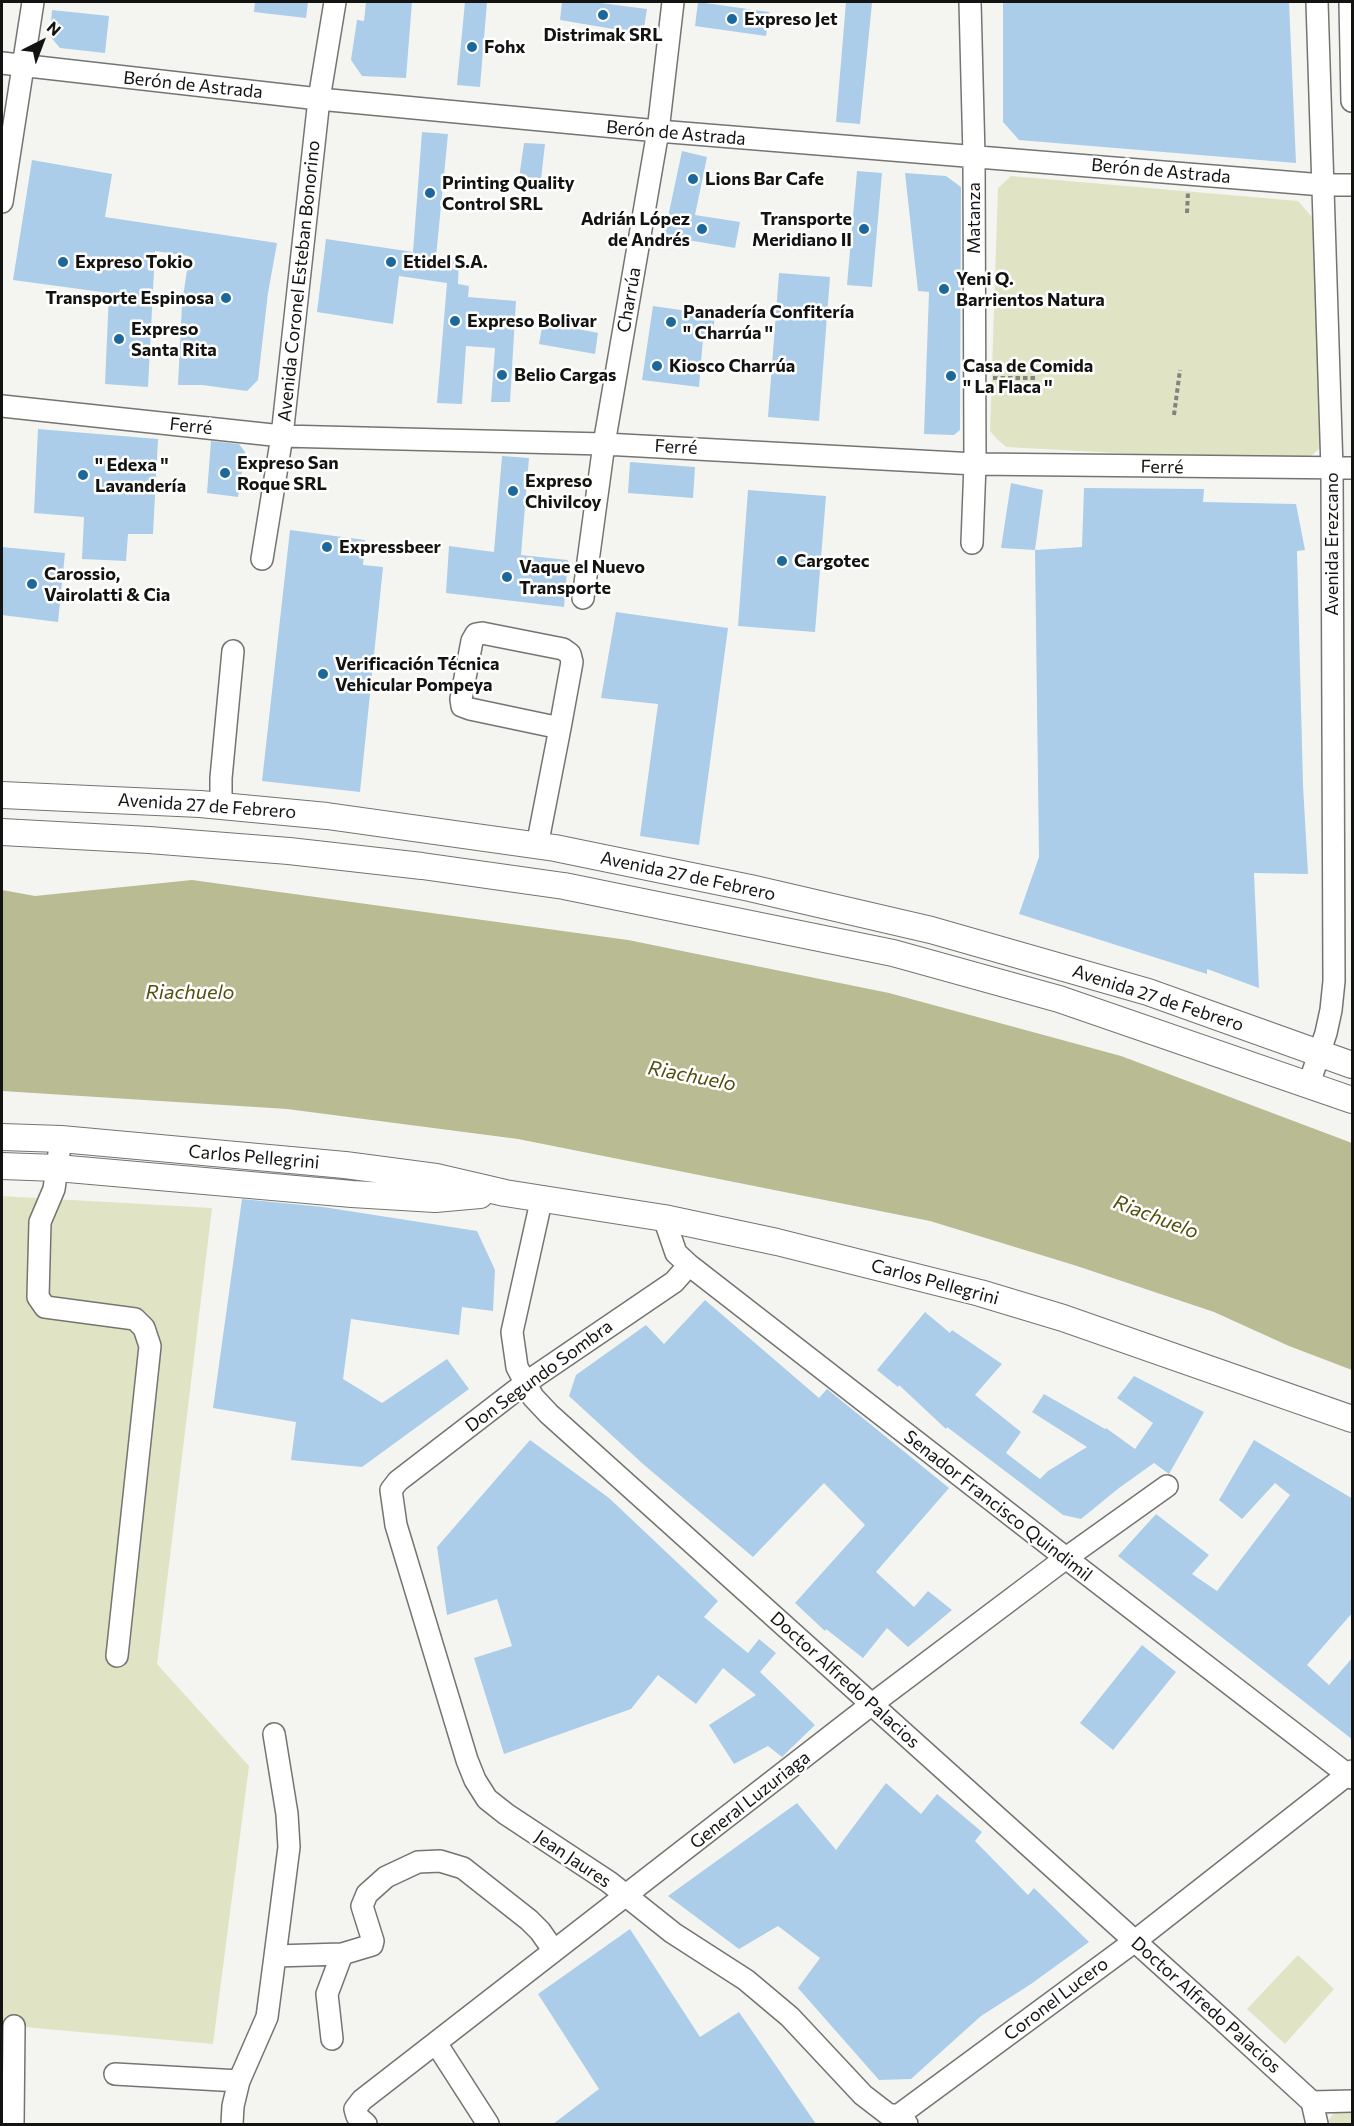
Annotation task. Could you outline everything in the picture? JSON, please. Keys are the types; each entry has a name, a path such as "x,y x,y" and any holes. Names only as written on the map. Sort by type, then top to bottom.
{"main road":[{"name":"Avenida 27 de Febrero","path":"2,795 221,806 327,816 537,846 750,888 931,930 1148,992 1353,1066"},
{"name":"Avenida 27 de Febrero","path":"2,832 289,850 564,886 893,953 1059,999 1348,1099"},
{"name":"Carlos Pellegrini","path":"2,1137 61,1139 345,1165 436,1177 505,1193 664,1218 777,1242 990,1296 1063,1318 1353,1419"},
{"name":"Carlos Pellegrini","path":"2,1166 57,1168 352,1194 435,1199 505,1193"}],"street":[{"path":"2,202 33,2"},
{"name":"Avenida Coronel Esteban Bonorino","path":"262,560 282,436 319,99 334,2"},
{"name":"Charrúa","path":"583,598 604,444 658,132 673,2"},
{"name":"Matanza","path":"970,2 974,156 975,464 972,543"},
{"name":"Avenida Erezcano","path":"1309,1084 1331,1010 1334,981 1342,469 1323,185 1317,2"},
{"path":"1350,2 1353,101"},
{"name":"Berón de Astrada","path":"2,63 319,99 658,132 1323,185 1353,185"},
{"name":"Ferré","path":"2,406 282,436 604,444 975,464 1342,469"},
{"path":"537,846 560,728 572,662 570,654 563,649 482,633 476,634 472,641 461,699 462,706 470,710 560,728"},
{"path":"221,806 221,778 233,651"},
{"path":"1348,1099 1353,1066"},
{"path":"61,1139 54,1189 40,1222 38,1297 45,1307 135,1318 144,1328 150,1346 117,1656"},
{"name":"Doctor Alfredo Palacios","path":"542,1197 512,1332 517,1367 532,1397 1311,2102"},
{"name":"Senador Francisco Quindimil","path":"664,1218 676,1253 689,1265 1066,1558 1351,1775"},
{"name":"Don Segundo Sombra","path":"391,1490 423,1460 525,1384 674,1282 689,1265"},
{"name":"General Luzuriaga","path":"366,2124 357,2116 355,2109 362,2100 872,1704 1066,1558 1167,1486"},
{"name":"Jean Jaures","path":"391,1490 396,1525 475,1780 488,1800 627,1896 673,1933 767,1996 863,2095 889,2115 903,2120"},
{"path":"232,2124 233,2106 239,2081 267,2017 289,1847 287,1814 274,1734"},
{"name":"Coronel Lucero","path":"903,2120 1351,1775"},
{"path":"275,1956 342,1954 372,1945 373,1941 362,1906 367,1894 386,1877 418,1862 428,1861 450,1863 464,1868 529,1920 540,1931 554,1952"},
{"path":"332,2039 327,1994 342,1954"},
{"path":"13,2124 15,2026"},
{"path":"436,2043 488,2124"},
{"path":"116,2074 239,2081"},
{"path":"1317,2124 1311,2102 1353,2101"}],"path":[{"path":"1187,213 1188,191"},
{"path":"1174,415 1180,370"},
{"path":"992,378 1037,378"}],"shaded area":[{"path":"1011,176 1298,201 1313,218 1320,448 1303,463 1006,447 990,431 998,188"},
{"path":"2,1196 212,1208 157,1664 249,1766 213,2044 2,2025"},
{"path":"1298,1955 1334,1989 1285,2044 1247,2009"},
{"path":"1352,2108 1352,2124 1326,2124 1333,2114"}],"water":[{"name":"Riachuelo","path":"192,880 628,940 889,993 1121,1056 1352,1143 1352,1370 1289,1346 1214,1312 1077,1266 930,1221 518,1139 287,1109 2,1091 2,890 35,896"}],"building":[{"path":"255,2 308,2 306,18 254,12"},
{"path":"366,2 412,2 406,78 362,76 351,60 357,20 364,21"},
{"name":"Fohx","path":"465,2 487,2 480,87 457,85"},
{"name":"Distrimak SRL","path":"562,2 593,2 647,9 643,34 560,20"},
{"name":"Expreso Jet","path":"698,2 769,12 766,36 695,26"},
{"path":"846,2 872,3 860,124 836,122"},
{"path":"1003,2 1289,2 1296,163 1019,140 1003,122"},
{"path":"52,10 109,16 105,53 60,48 50,36"},
{"path":"422,132 448,134 436,257 459,260 458,284 469,286 468,297 516,301 510,402 491,402 495,348 466,346 462,404 437,403 447,283 399,276 393,324 317,312 326,239 413,252"},
{"path":"524,143 545,144 540,188 518,185"},
{"path":"682,151 707,157 695,215 740,222 735,248 664,236"},
{"path":"32,160 112,174 105,217 277,243 268,293 258,380 247,391 202,385 178,385 182,304 189,256 155,251 148,387 105,384 109,293 13,280"},
{"name":"Transporte Meridiano II","path":"857,171 882,173 872,287 847,285"},
{"path":"905,173 946,176 961,187 960,430 954,435 924,434 929,292 918,291"},
{"path":"779,273 830,277 819,421 768,417"},
{"path":"653,306 715,315 712,340 703,339 699,387 642,380"},
{"path":"543,322 598,333 595,354 539,344"},
{"name":"'' Edexa '' Lavandería","path":"38,429 158,439 153,534 128,534 126,561 82,559 84,517 34,513"},
{"name":"Expreso San Roque SRL","path":"211,441 239,444 245,452 238,497 207,493"},
{"name":"Vaque el Nuevo Transporte","path":"502,456 529,458 521,555 568,560 564,607 446,593 449,546 494,552"},
{"path":"630,462 695,467 693,498 628,493"},
{"path":"1011,483 1043,490 1035,550 1001,548"},
{"path":"1084,488 1204,489 1203,502 1296,504 1305,550 1297,551 1303,785 1308,874 1254,873 1259,988 1207,969 1207,974 1019,914 1039,857 1035,550 1082,547"},
{"name":"Cargotec","path":"748,490 826,496 815,632 738,626"},
{"name":"Verificación Técnica Vehicular Pompeya","path":"290,530 365,540 363,565 383,567 360,792 262,781"},
{"name":"Carossio, Vairolatti & Cia","path":"2,547 65,553 58,622 2,615"},
{"path":"616,612 728,628 699,845 640,836 658,704 601,698"},
{"path":"242,1199 323,1207 477,1231 495,1270 493,1311 462,1307 459,1335 351,1319 343,1379 382,1403 447,1359 469,1389 362,1467 291,1460 296,1422 213,1408"},
{"path":"705,1300 819,1398 827,1389 949,1488 876,1572 914,1607 928,1591 952,1610 908,1647 887,1628 863,1658 826,1629 825,1631 795,1603 865,1525 824,1483 753,1557 643,1464 569,1396 576,1375 646,1325 664,1344"},
{"path":"925,1312 950,1333 952,1330 1002,1364 975,1395 1021,1432 1006,1453 1040,1479 1048,1471 1087,1447 1032,1412 1044,1394 1106,1428 1135,1449 1153,1423 1117,1398 1134,1376 1204,1412 1169,1474 1154,1463 1081,1519 1063,1515 947,1427 946,1429 899,1385 898,1387 877,1370"},
{"path":"530,1440 609,1498 718,1601 704,1617 748,1653 759,1639 776,1653 760,1672 815,1725 782,1757 768,1746 734,1764 709,1725 756,1695 723,1668 696,1704 658,1675 631,1709 504,1754 474,1658 512,1646 497,1599 447,1615 437,1547"},
{"path":"1254,1440 1353,1499 1353,1612 1307,1665 1329,1685 1353,1657 1353,1740 1118,1556 1156,1514 1209,1555 1192,1574 1217,1591 1290,1495 1275,1483 1242,1519 1219,1500"},
{"path":"1142,1645 1176,1672 1113,1750 1080,1723"},
{"path":"886,1783 921,1814 937,1794 982,1832 975,1841 1028,1895 1034,1888 1089,1942 1031,1984 981,2016 911,2079 879,2080 798,1988 820,1958 778,1926 739,1949 668,1896 797,1803 836,1850"},
{"path":"630,1929 700,2037 739,2012 816,2124 553,2124 599,2089 538,1994"}],"place":[{"name":"Distrimak SRL","path":"603,15"},
{"name":"Expreso Jet","path":"732,19"},
{"name":"Fohx","path":"472,47"},
{"name":"Lions Bar Cafe","path":"693,179"},
{"name":"Printing Quality Control SRL","path":"430,193"},
{"name":"Adrián López de Andrés","path":"702,229"},
{"name":"Transporte Meridiano II","path":"864,229"},
{"name":"Expreso Tokio","path":"63,262"},
{"name":"Etidel S.A.","path":"391,262"},
{"name":"Yeni Q. Barrientos Natura","path":"944,289"},
{"name":"Transporte Espinosa","path":"226,298"},
{"name":"Expreso Bolivar","path":"455,321"},
{"name":"Panadería Confitería '' Charrúa ''","path":"671,322"},
{"name":"Expreso Santa Rita","path":"119,339"},
{"name":"Kiosco Charrúa","path":"657,366"},
{"name":"Belio Cargas","path":"502,375"},
{"name":"Casa de Comida '' La Flaca ''","path":"951,376"},
{"name":"Expreso San Roque SRL","path":"225,473"},
{"name":"'' Edexa '' Lavandería","path":"83,475"},
{"name":"Expreso Chivilcoy","path":"513,491"},
{"name":"Expressbeer","path":"327,547"},
{"name":"Cargotec","path":"782,561"},
{"name":"Vaque el Nuevo Transporte","path":"507,577"},
{"name":"Carossio, Vairolatti & Cia","path":"32,584"},
{"name":"Verificación Técnica Vehicular Pompeya","path":"323,674"}]}
